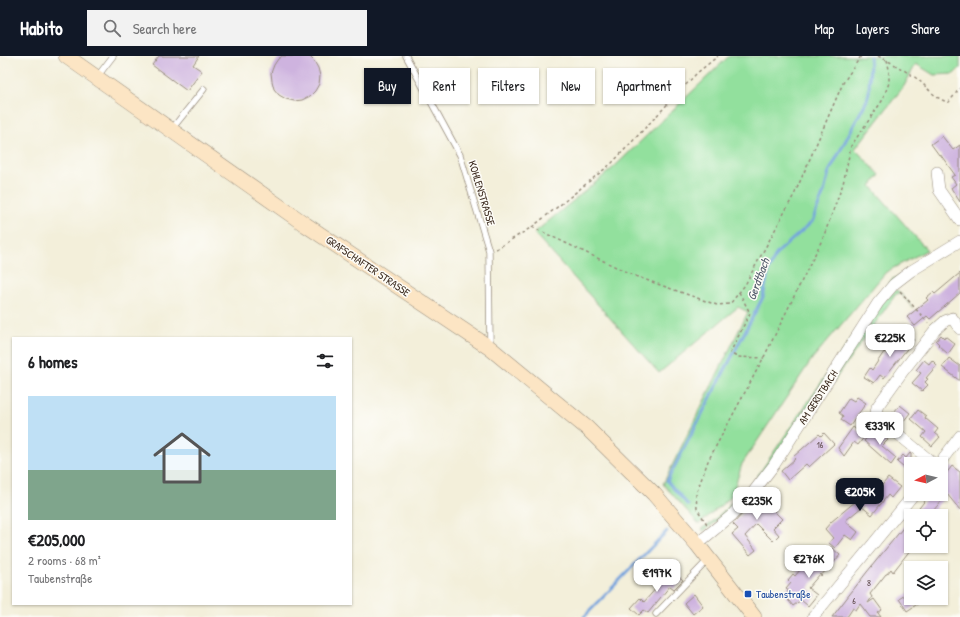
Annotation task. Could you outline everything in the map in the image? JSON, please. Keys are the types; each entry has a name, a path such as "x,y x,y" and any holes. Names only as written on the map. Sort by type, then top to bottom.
{"main road":[{"name":"GRAFSCHAFTER STRASSE","path":"66,56 306,225 490,348 587,428 654,494 697,544 754,617"}],"street":[{"path":"938,172 939,190 960,220"},
{"name":"AM GERDTBACH","path":"697,544 731,516 754,491 774,465 878,303 894,284 929,259 960,241"},
{"path":"926,457 880,419 876,412 877,407 934,330 945,321 952,318 960,329"},
{"path":"944,457 960,436"},
{"path":"813,617 908,501"}],"lane":[{"path":"97,78 113,56"},
{"name":"KOHLENSTRASSE","path":"406,56 460,156 489,251 490,348"},
{"path":"171,130 204,89"},
{"path":"656,614 709,559"}],"path":[{"path":"489,251 499,248 532,226 612,163 697,73 718,56"},
{"path":"532,226 635,276 717,305 730,304 745,285 795,193 843,83 861,56"},
{"path":"878,56 917,79 942,101 948,102 960,88"},
{"path":"712,531 697,509 696,494 708,461 764,358 823,238 843,184 851,146 882,100 888,82 889,69 887,60"},
{"path":"894,284 934,330"},
{"path":"739,292 750,313 730,353 737,357 764,358"}],"green space":[{"path":"729,56 960,56 960,68 954,74 934,75 916,64 904,86 855,149 880,175 871,186 927,250 886,272 812,359 742,464 732,496 699,524 663,484 748,312 738,307 659,373 534,233 613,168 679,104 685,104 685,98"},
{"path":"901,276 772,461 729,513 703,531 702,528 711,523 754,481 892,279"},
{"path":"896,290 900,293 896,294 811,413 883,301"}],"building":[{"path":"159,56 199,56 193,65 202,71 187,91 152,65"},
{"path":"282,56 309,56 314,61 320,76 319,84 310,96 302,100 294,101 279,95 274,89 271,73 274,65"},
{"path":"942,136 953,150 960,145 960,202 951,188 956,184 951,177 955,175 931,144"},
{"path":"960,273 960,293 930,319 927,316 915,326 907,317 928,300 926,298 933,292 935,294"},
{"path":"905,333 914,340 884,378 880,375 874,383 864,377 870,368 872,370 898,335 901,337"},
{"path":"941,335 944,338 945,336 955,344 948,354 938,345 939,344 936,341"},
{"path":"949,358 960,366 960,381 942,367"},
{"path":"924,360 929,364 932,360 937,365 926,378 928,379 925,382 928,385 922,391 912,383 921,373 916,370"},
{"path":"857,397 866,403 850,426 841,420 843,416 839,413 849,398 854,401"},
{"path":"900,405 910,413 903,422 892,414"},
{"path":"918,410 938,429 935,433 940,437 932,446 922,437 926,432 911,419"},
{"path":"853,427 865,436 858,445 854,442 844,456 838,448"},
{"path":"874,430 876,433 878,431 888,440 882,446 896,458 891,465 864,441"},
{"path":"824,433 834,444 809,467 806,464 788,480 781,471 795,459 793,457 819,434 821,436"},
{"path":"903,455 905,457 904,468 897,462"},
{"path":"952,466 960,472 960,510 948,495 948,471"},
{"path":"888,478 900,487 891,498 888,495 872,515 860,505 862,507 845,521 858,532 852,540 845,535 835,548 829,543 833,538 825,529 856,501 859,504 876,486 879,489"},
{"path":"763,491 776,505 772,509 782,519 773,528 779,535 773,541 756,524 745,536 756,550 750,555 732,534 738,529 733,524"},
{"path":"925,501 941,501 935,509 918,509"},
{"path":"904,527 904,553 908,553 893,572 891,569 870,594 872,597 868,603 874,599 882,610 878,613 881,617 870,617 860,604 856,610 853,608 847,617 832,617"},
{"path":"831,547 840,555 808,588 817,595 808,606 801,600 793,606 784,595 789,591 786,589 791,583 788,580 793,574 795,576 806,563 808,565 814,558 818,561 820,557 822,558"},
{"path":"672,570 683,580 674,589 670,586 648,613 644,610 639,615 631,608 640,598 644,602"},
{"path":"694,594 703,606 693,614 684,603"},
{"path":"904,596 904,605 916,605 907,611 899,599"}],"waterway":[{"name":"Gerdtbach","path":"688,505 667,481 763,297 769,269 777,253 812,222 824,192 829,172 867,100 869,92 870,57"},
{"name":"Gerdtbach","path":"584,617 667,531"}],"place":[{"name":"Taubenstraße","path":"748,594"}]}
